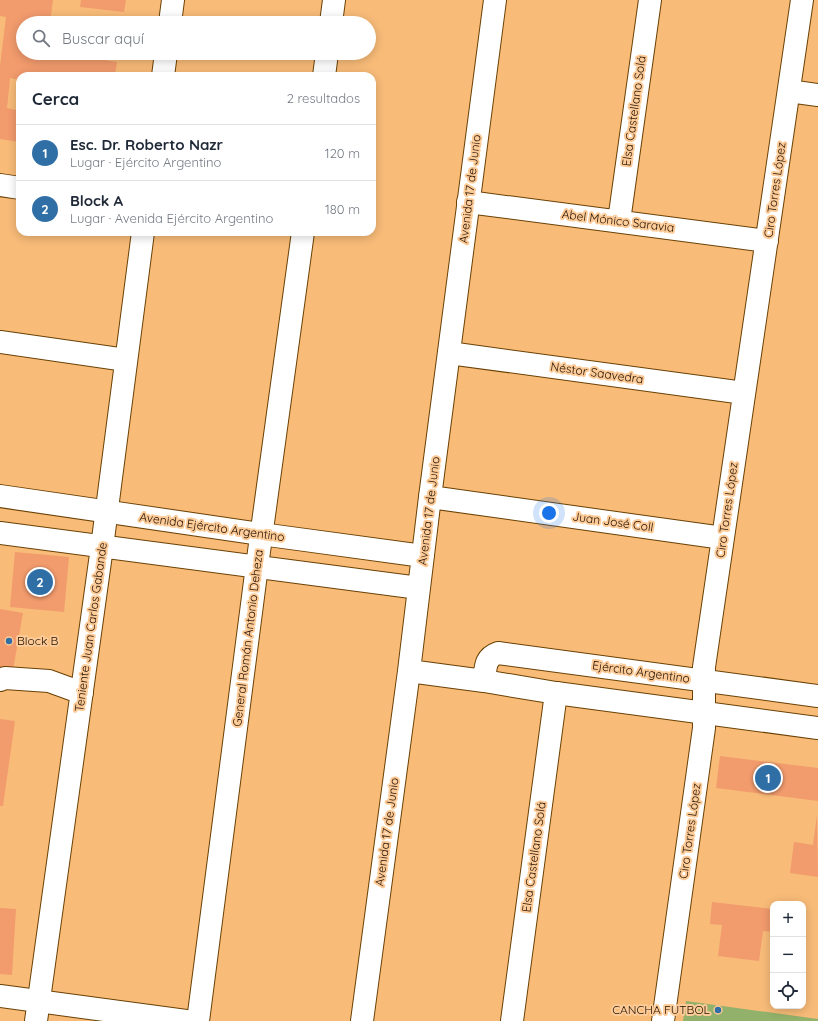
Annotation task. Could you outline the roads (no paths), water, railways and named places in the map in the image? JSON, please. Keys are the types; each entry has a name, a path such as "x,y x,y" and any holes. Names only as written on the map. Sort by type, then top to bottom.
{"street":[{"path":"171,16 173,0"},
{"path":"332,16 334,0"},
{"name":"Avenida 17 de Junio","path":"362,1021 420,588 430,497 495,0"},
{"name":"Elsa Castellano Solá","path":"618,222 650,0"},
{"name":"Ciro Torres López","path":"663,1021 704,728 704,667 768,241 802,0"},
{"path":"164,72 165,60"},
{"path":"325,72 326,60"},
{"path":"789,91 818,95"},
{"path":"0,185 16,187"},
{"name":"Abel Mónico Saravia","path":"468,202 768,241"},
{"name":"Teniente Juan Carlos Gabande","path":"37,1011 107,511 142,236"},
{"name":"General Román Antonio Deheza","path":"198,1021 261,534 302,236"},
{"path":"0,342 126,360"},
{"name":"Néstor Saavedra","path":"449,353 744,393"},
{"name":"Avenida Ejército Argentino","path":"0,496 423,556"},
{"name":"Juan José Coll","path":"430,497 723,538"},
{"path":"0,533 420,588"},
{"name":"Ejército Argentino","path":"484,681 488,660 492,655 498,653 818,696"},
{"path":"409,671 484,681 556,693 818,728"},
{"path":"0,680 5,678 49,681 82,693"},
{"name":"Elsa Castellano Solá","path":"512,1021 556,693"},
{"path":"0,996 37,1011 186,1021"}],"place":[{"name":"Block A","path":"40,582"},
{"name":"Block B","path":"9,641"},
{"name":"Esc. Dr. Roberto Nazr","path":"768,778"},
{"name":"CANCHA FUTBOL","path":"718,1010"}]}
